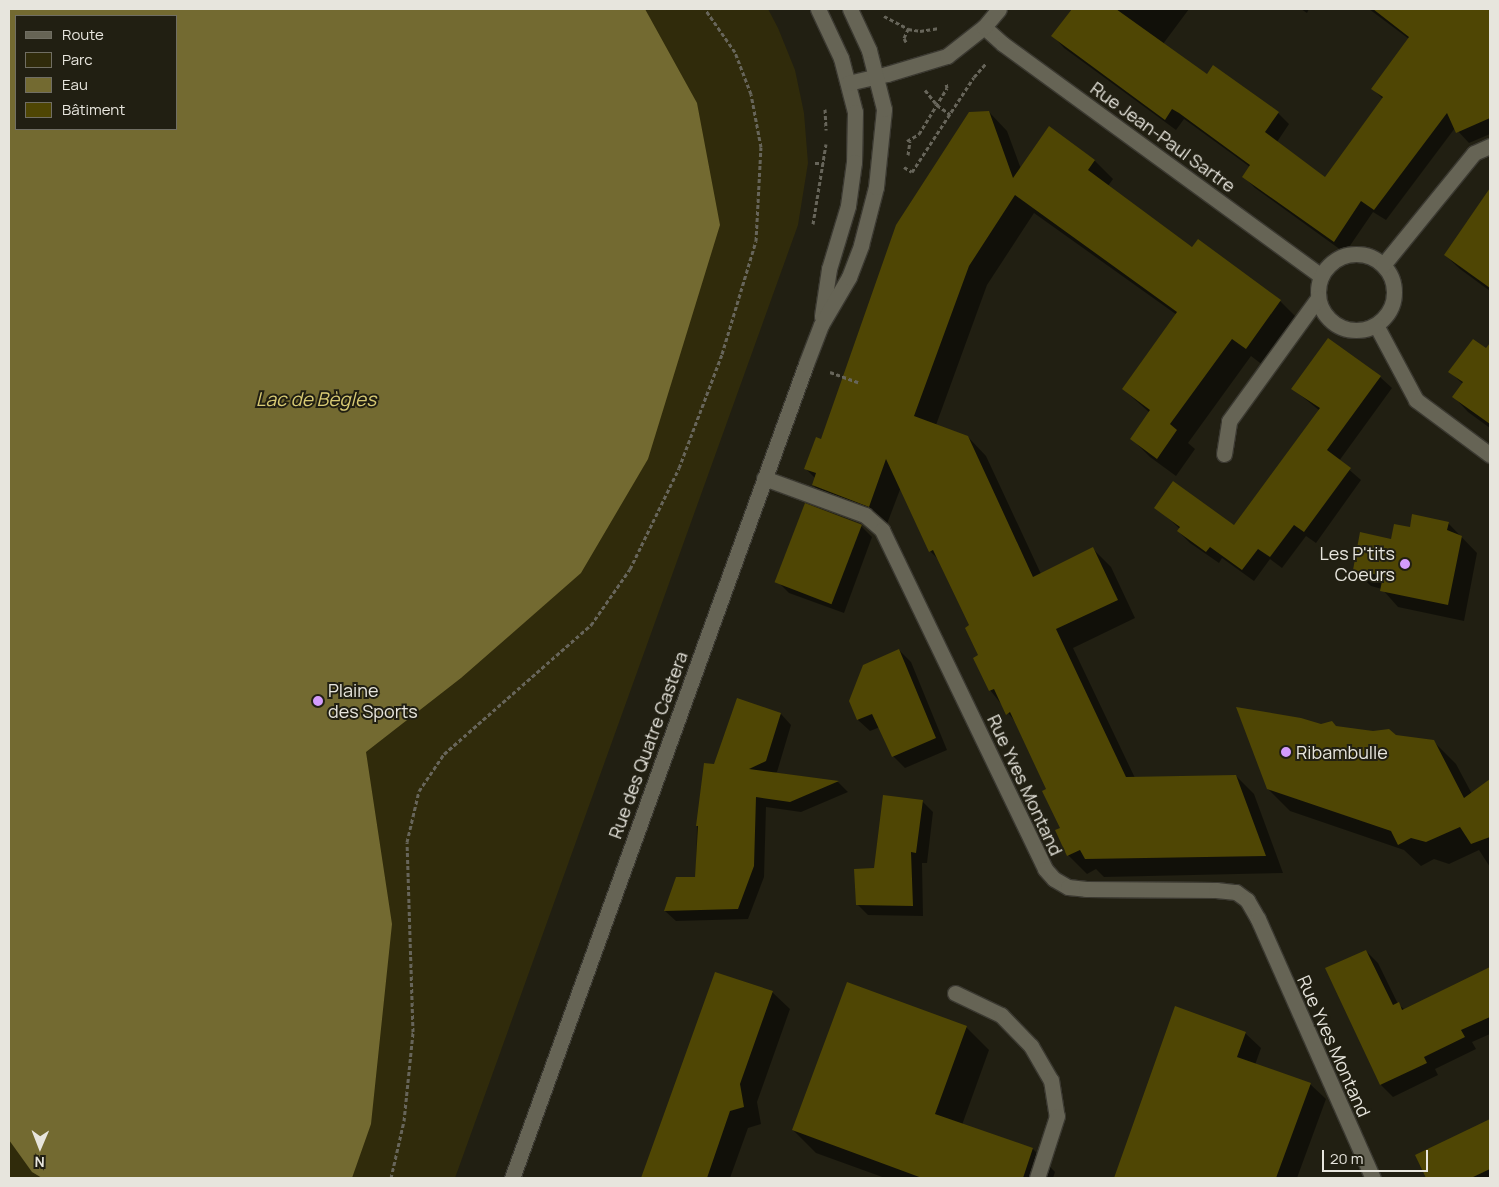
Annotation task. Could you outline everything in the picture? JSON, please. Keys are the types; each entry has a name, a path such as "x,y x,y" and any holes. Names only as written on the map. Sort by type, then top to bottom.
{"street":[{"name":"Rue des Quatre Castera","path":"818,9 841,58 854,112 854,162 848,206 829,269 821,325"},
{"name":"Rue des Quatre Castera","path":"512,1178 821,325 849,277 861,245 874,196 884,109 869,50 850,9"},
{"path":"848,83 947,56 984,27 999,9"},
{"name":"Rue Jean-Paul Sartre","path":"984,27 1003,44 1321,276"},
{"path":"1382,266 1474,153 1490,146"},
{"path":"1361,254 1373,258 1382,266 1390,274 1393,297 1390,308 1376,325 1352,330 1340,327 1330,320 1322,310 1318,298 1321,276 1328,266 1349,255 1361,254"},
{"path":"1224,454 1229,421 1318,298"},
{"path":"1376,325 1416,400 1490,455"},
{"name":"Rue Yves Montand","path":"764,478 866,516 882,530 1044,869 1054,880 1068,887 1086,889 1216,890 1236,892 1247,900 1258,919 1373,1178"},
{"path":"955,993 1001,1015 1031,1046 1051,1080 1057,1116 1037,1178"}],"path":[{"path":"391,1178 404,1121 413,1032 407,842 420,791 444,754 591,625 630,569 679,468 722,354 756,241 761,147 751,94 735,52 705,9"},
{"path":"881,13 899,25 920,31 954,24 984,27"},
{"path":"879,162 893,162 912,172 974,77 1003,44"},
{"path":"812,230 824,163 826,140 824,102"},
{"path":"815,163 854,162"}],"green space":[{"name":"Lac de Bègles","path":"9,9 768,9 795,70 804,113 808,163 798,225 455,1178 9,1178"}],"water":[{"name":"Lac de Bègles","path":"9,9 645,9 697,103 720,225 648,459 581,573 461,678 366,752 392,924 371,1124 352,1178 42,1178 32,1172 9,1140"}],"building":[{"path":"1072,9 1116,9 1207,74 1213,65 1279,112 1265,132 1325,177 1383,97 1371,89 1409,37 1373,9 1490,9 1490,118 1456,133 1447,113 1374,210 1361,201 1334,242 1242,177 1250,165 1179,113 1172,109 1165,120 1051,36"},
{"path":"989,111 1013,178 1049,126 1095,160 1088,170 1192,247 1198,239 1281,300 1246,349 1232,339 1170,424 1177,430 1157,459 1130,439 1150,410 1122,389 1177,312 1015,195 969,266 914,416 968,436 1033,577 1093,547 1118,600 1056,629 1126,777 1236,775 1266,856 1085,859 1080,850 1067,856 1055,830 1060,828 1042,791 1046,789 1010,712 1006,715 994,689 989,691 973,658 978,655 965,628 969,625 933,550 929,552 886,459 869,507 812,485 816,473 804,469 816,437 821,439 896,225 969,112"},
{"path":"1490,188 1490,288 1444,255"},
{"path":"1328,338 1381,376 1327,450 1351,468 1304,532 1294,525 1270,557 1258,549 1242,570 1210,547 1206,552 1177,531 1180,527 1154,508 1173,481 1234,525 1320,408 1291,389"},
{"path":"1473,339 1486,348 1490,343 1490,424 1452,397 1463,382 1448,372"},
{"path":"805,503 862,525 831,604 775,582"},
{"name":"Les P'tits Coeurs","path":"1412,514 1449,522 1447,530 1462,536 1448,605 1380,591 1383,576 1353,570 1360,532 1391,539 1394,524 1410,527"},
{"path":"899,649 936,738 892,757 872,714 857,720 849,701 863,665"},
{"path":"737,698 781,713 766,761 749,769 839,781 790,802 756,797 754,866 738,909 664,911 676,877 695,877 698,826 696,826 704,763 714,764"},
{"path":"1236,707 1301,718 1321,724 1332,721 1336,726 1373,731 1389,729 1396,735 1434,740 1464,798 1490,779 1490,837 1471,844 1460,827 1426,842 1411,838 1398,845 1391,831 1267,789"},
{"path":"883,795 923,800 916,853 911,852 913,906 856,905 854,869 874,868"},
{"path":"1366,950 1393,1005 1399,1002 1402,1010 1490,967 1490,1017 1461,1030 1465,1037 1424,1057 1427,1063 1380,1085 1325,968"},
{"path":"715,972 773,991 740,1084 744,1107 730,1111 707,1178 641,1178"},
{"path":"847,982 967,1026 935,1114 1033,1148 1023,1178 922,1178 792,1130"},
{"path":"1175,1006 1246,1032 1237,1057 1311,1083 1276,1178 1114,1178"},
{"path":"1490,1119 1490,1169 1471,1178 1426,1178 1415,1155"}],"place":[{"name":"Les P'tits Coeurs","path":"1405,564"},
{"name":"Plaine des Sports","path":"318,701"},
{"name":"Ribambulle","path":"1286,752"}]}
